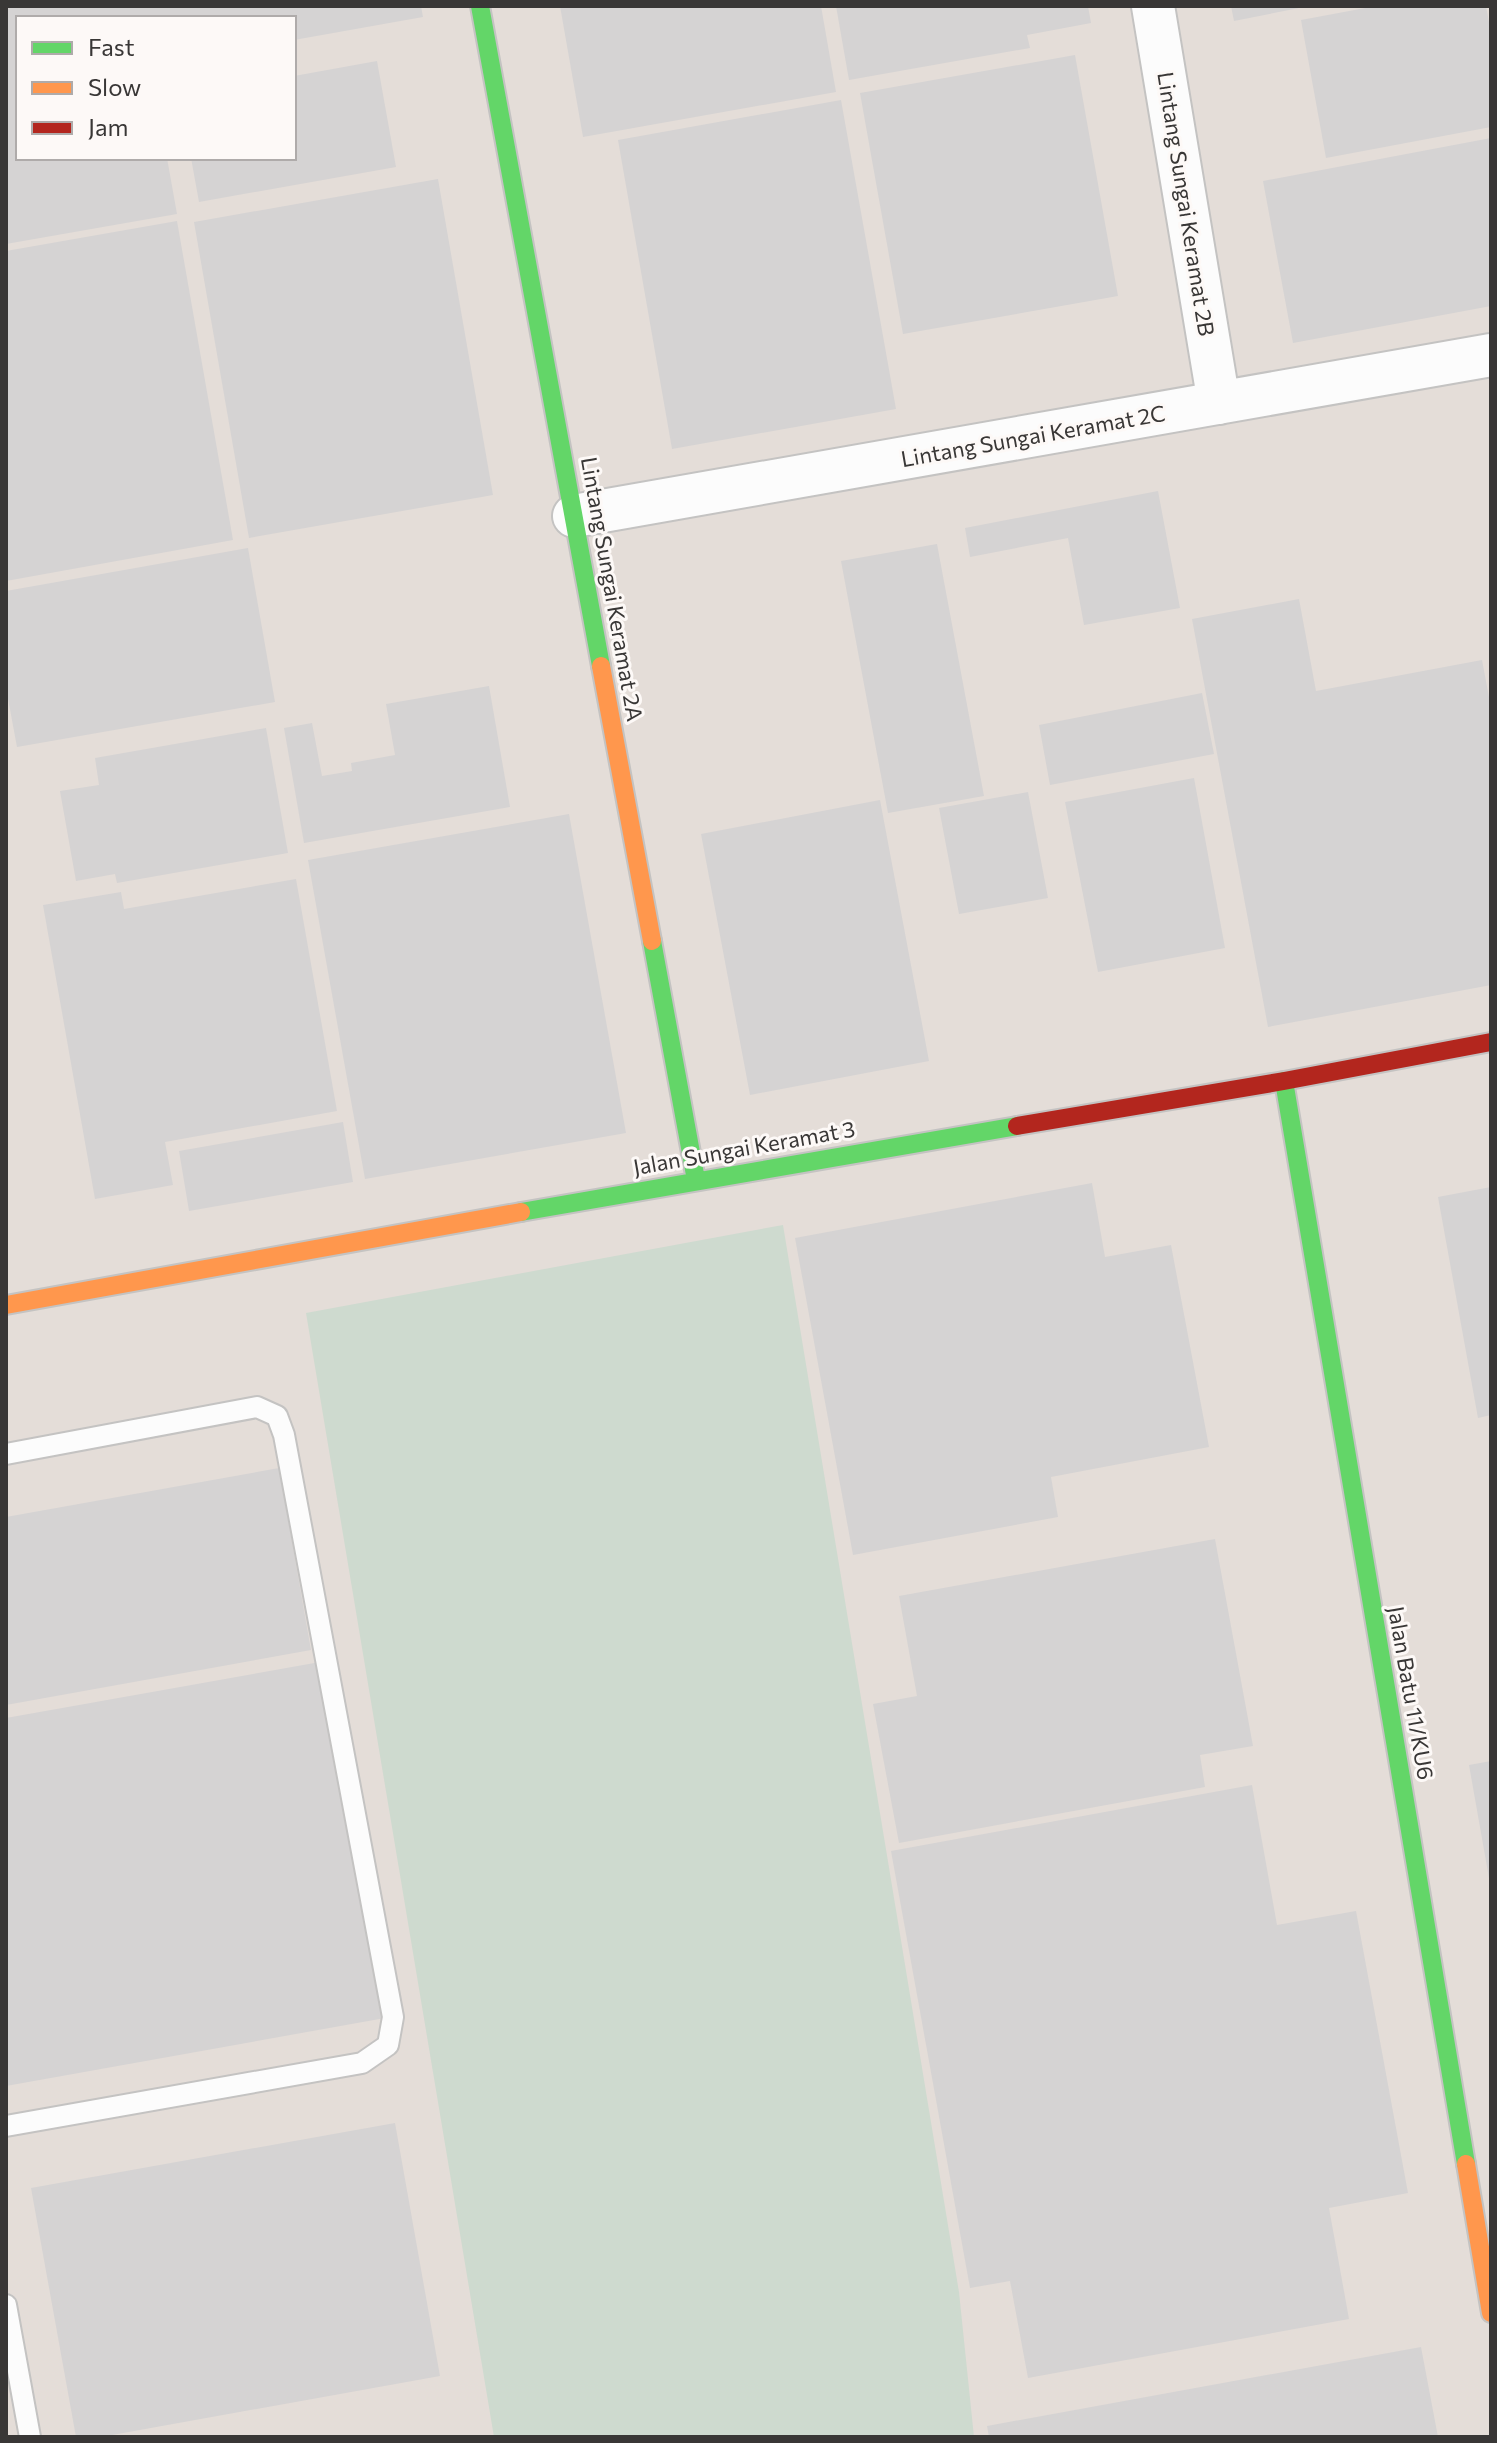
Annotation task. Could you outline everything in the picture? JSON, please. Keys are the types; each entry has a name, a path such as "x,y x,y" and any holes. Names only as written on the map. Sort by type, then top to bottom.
{"street":[{"name":"Lintang Sungai Keramat 2A","path":"480,6 696,1180"},
{"name":"Lintang Sungai Keramat 2B","path":"1153,6 1219,403"},
{"name":"Lintang Sungai Keramat 2C","path":"574,516 1491,355"},
{"name":"Jalan Sungai Keramat 3","path":"6,1305 696,1180 1284,1081 1491,1042"},
{"name":"Jalan Batu 11/KU6","path":"1284,1081 1491,2313"}],"lane":[{"path":"6,1454 257,1407 277,1416 284,1435 393,2017 388,2045 362,2063 6,2126"},
{"path":"6,2305 30,2437"}],"shaded area":[{"path":"6,6 1491,6 1491,2437 6,2437"},
{"path":"783,1225 959,2292 974,2437 494,2437 306,1313"}],"building":[{"path":"6,6 421,6 423,17 296,40 296,16 16,16 16,160 167,160 177,214 6,244"},
{"path":"560,6 821,6 836,92 583,137"},
{"path":"836,6 1088,6 1091,23 1027,35 1030,48 849,80"},
{"path":"1231,6 1304,6 1304,7 1234,21"},
{"path":"1376,6 1486,6 1491,33 1491,127 1326,158 1301,20"},
{"path":"1075,55 1118,296 903,334 860,93"},
{"path":"377,61 396,167 199,202 191,160 296,160 296,76"},
{"path":"841,100 896,409 672,449 618,140"},
{"path":"1491,138 1491,306 1293,343 1263,181"},
{"path":"438,179 493,495 249,538 194,222"},
{"path":"177,221 233,540 6,581 6,251"},
{"path":"1158,491 1180,608 1084,625 1068,538 970,557 965,528"},
{"path":"937,544 984,796 888,813 841,561"},
{"path":"248,548 275,702 17,747 6,688 6,591"},
{"path":"1299,599 1316,691 1482,660 1491,708 1491,985 1268,1027 1192,619"},
{"path":"489,686 510,807 304,843 284,728 312,723 322,776 352,771 351,763 395,755 386,704"},
{"path":"1202,693 1214,754 1050,785 1039,725"},
{"path":"266,728 288,853 117,883 115,874 76,881 60,791 99,785 95,758"},
{"path":"1194,778 1225,948 1098,972 1065,802"},
{"path":"1028,792 1048,898 959,914 939,808"},
{"path":"880,800 929,1061 750,1095 701,834"},
{"path":"569,814 626,1133 365,1179 308,860"},
{"path":"296,879 337,1111 165,1142 173,1185 95,1199 43,905 121,892 124,909"},
{"path":"343,1122 353,1182 189,1211 179,1151"},
{"path":"1092,1183 1105,1257 1171,1245 1209,1447 1051,1477 1058,1517 853,1555 795,1238"},
{"path":"1491,1187 1491,1415 1478,1418 1438,1197"},
{"path":"279,1468 311,1650 6,1705 6,1517"},
{"path":"1215,1539 1253,1746 1200,1755 1205,1787 899,1843 873,1704 917,1696 899,1596"},
{"path":"320,1662 385,2018 6,2086 6,1718"},
{"path":"1491,1761 1491,1878 1489,1878 1469,1765"},
{"path":"1252,1785 1277,1925 1356,1911 1408,2193 1329,2208 1349,2319 1028,2378 1010,2281 970,2288 891,1851"},
{"path":"395,2123 440,2376 101,2437 76,2437 31,2188"},
{"path":"1421,2347 1438,2437 989,2437 987,2426"}],"traffic: fast":[{"path":"480,6 601,666"},
{"path":"652,941 696,1180"},
{"path":"1284,1081 1466,2164"},
{"path":"521,1212 1017,1126"}],"traffic: slow":[{"path":"601,666 652,941"},
{"path":"6,1305 521,1212"},
{"path":"1466,2164 1491,2313"}],"traffic: jam":[{"path":"1017,1126 1491,1042"}]}
